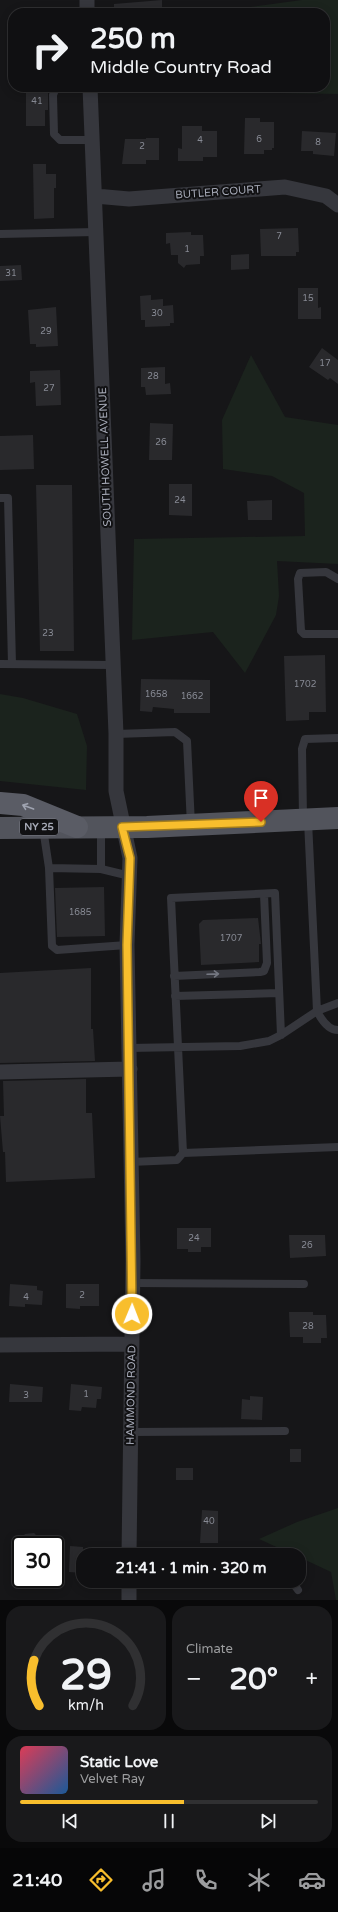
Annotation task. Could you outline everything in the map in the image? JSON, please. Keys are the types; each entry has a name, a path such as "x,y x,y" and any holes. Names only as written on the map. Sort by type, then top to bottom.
{"highway":[{"path":"0,803 23,805 77,827"}],"main road":[{"name":"NY 25","path":"0,828 191,826 338,818"}],"street":[{"name":"SOUTH HOWELL AVENUE","path":"90,92 116,734 116,791 122,827"},
{"name":"BUTLER COURT","path":"95,196 129,198 285,187 326,196 338,205"},
{"name":"HAMMOND ROAD","path":"122,827 130,858 127,945 132,1283 129,1548"},
{"path":"0,1072 130,1069"},
{"path":"0,1345 132,1344"},
{"path":"129,1588 129,1600"}],"lane":[{"path":"54,92 54,134 60,140 92,140"},
{"path":"0,234 96,232"},
{"path":"0,498 8,498 12,664"},
{"path":"338,579 326,572 300,573 298,579 301,631 304,634 338,634"},
{"path":"0,664 113,665"},
{"path":"116,734 175,732 186,741 191,826"},
{"path":"338,738 305,739 302,749 317,1011 322,1021 334,1030 338,1030"},
{"path":"43,827 49,868 52,946 58,950 127,945"},
{"path":"101,827 101,869"},
{"path":"49,868 101,869 130,876"},
{"path":"174,976 264,971 267,963 264,894"},
{"path":"183,1154 171,898 275,894 281,1035"},
{"path":"175,996 279,993"},
{"path":"129,1048 240,1046 269,1041 281,1035 317,1011 338,1003"},
{"path":"131,1162 177,1160 183,1154 338,1147"},
{"path":"132,1283 304,1284"},
{"path":"131,1432 285,1431"}],"shaded area":[{"path":"302,0 338,0 338,94 277,92 330,92 330,8 248,8"},
{"path":"251,355 285,417 338,425 338,564 277,561 279,596 276,615 245,673 213,632 132,640 134,539 305,536 304,493 272,476 223,469 222,420"},
{"path":"0,694 23,698 77,714 87,746 86,790 0,781"},
{"path":"338,1508 338,1600 336,1600 331,1572 306,1560 306,1548 279,1548 259,1539 297,1522"}],"building":[{"path":"162,0 162,8 114,8 114,4"},
{"path":"26,92 48,92 48,110 45,110 45,126 26,126"},
{"path":"245,118 260,118 260,122 274,122 274,148 272,148 272,150 264,150 264,154 244,154"},
{"path":"182,126 202,126 202,131 217,131 217,157 203,157 203,161 178,161 178,148 182,149"},
{"path":"302,131 336,133 334,156 313,154 313,151 301,151"},
{"path":"159,138 159,160 146,160 146,164 122,164 125,139"},
{"path":"33,164 46,164 46,174 56,174 56,188 54,188 54,218 34,219"},
{"path":"298,228 299,252 296,252 296,256 261,256 260,229"},
{"path":"191,232 191,235 203,235 204,256 200,256 200,264 186,265 184,268 178,263 178,255 171,255 170,243 166,244 166,233"},
{"path":"249,254 249,269 231,270 231,255"},
{"path":"21,265 22,280 0,281 0,266"},
{"path":"298,288 318,288 318,308 321,307 321,319 298,319"},
{"path":"151,295 151,300 163,299 163,306 173,305 174,323 170,323 170,326 145,327 145,320 141,320 140,296"},
{"path":"56,307 58,346 36,347 36,344 30,344 28,310"},
{"path":"322,348 338,360 338,384 330,378 328,380 309,367"},
{"path":"165,367 165,384 170,383 171,394 146,395 145,387 141,387 141,368"},
{"path":"60,370 61,405 36,406 35,382 30,383 30,371"},
{"path":"150,423 173,424 172,460 149,460"},
{"path":"33,435 34,469 0,470 0,436"},
{"path":"169,484 192,484 192,516 169,515"},
{"path":"36,485 72,485 74,651 40,651"},
{"path":"272,500 272,520 248,520 247,501"},
{"path":"325,655 326,712 309,712 309,720 286,721 284,656"},
{"path":"141,679 210,680 210,713 174,713 174,709 153,707 152,712 140,711"},
{"path":"104,887 105,936 57,937 55,888"},
{"path":"258,918 261,944 259,944 259,962 201,965 199,924 203,920"},
{"path":"91,968 91,1029 93,1029 95,1061 0,1063 0,973"},
{"path":"86,1079 86,1113 92,1113 95,1178 6,1182 5,1152 3,1152 0,1116 4,1116 3,1081"},
{"path":"177,1228 211,1228 211,1247 201,1247 201,1252 188,1252 188,1249 177,1249"},
{"path":"289,1235 325,1235 326,1256 290,1258"},
{"path":"10,1284 37,1286 37,1290 43,1291 42,1305 25,1304 25,1307 9,1306"},
{"path":"66,1284 99,1284 99,1306 80,1306 80,1309 66,1308"},
{"path":"289,1312 313,1312 313,1315 326,1315 327,1338 321,1338 321,1343 303,1343 303,1337 290,1337"},
{"path":"10,1384 43,1387 42,1402 9,1402"},
{"path":"71,1384 102,1387 101,1399 97,1399 96,1408 82,1407 81,1411 69,1410"},
{"path":"250,1396 263,1397 262,1420 241,1419 242,1399 250,1400"},
{"path":"290,1449 301,1449 301,1462 290,1462"},
{"path":"176,1468 193,1468 193,1480 176,1480"},
{"path":"202,1510 218,1511 218,1543 200,1543"},
{"path":"34,1533 37,1536 23,1536 25,1534"},
{"path":"70,1546 83,1547 76,1548 76,1572 69,1572"}],"route":[{"path":"132,1314 133,1261 127,945 130,858 122,827 261,822"}]}
